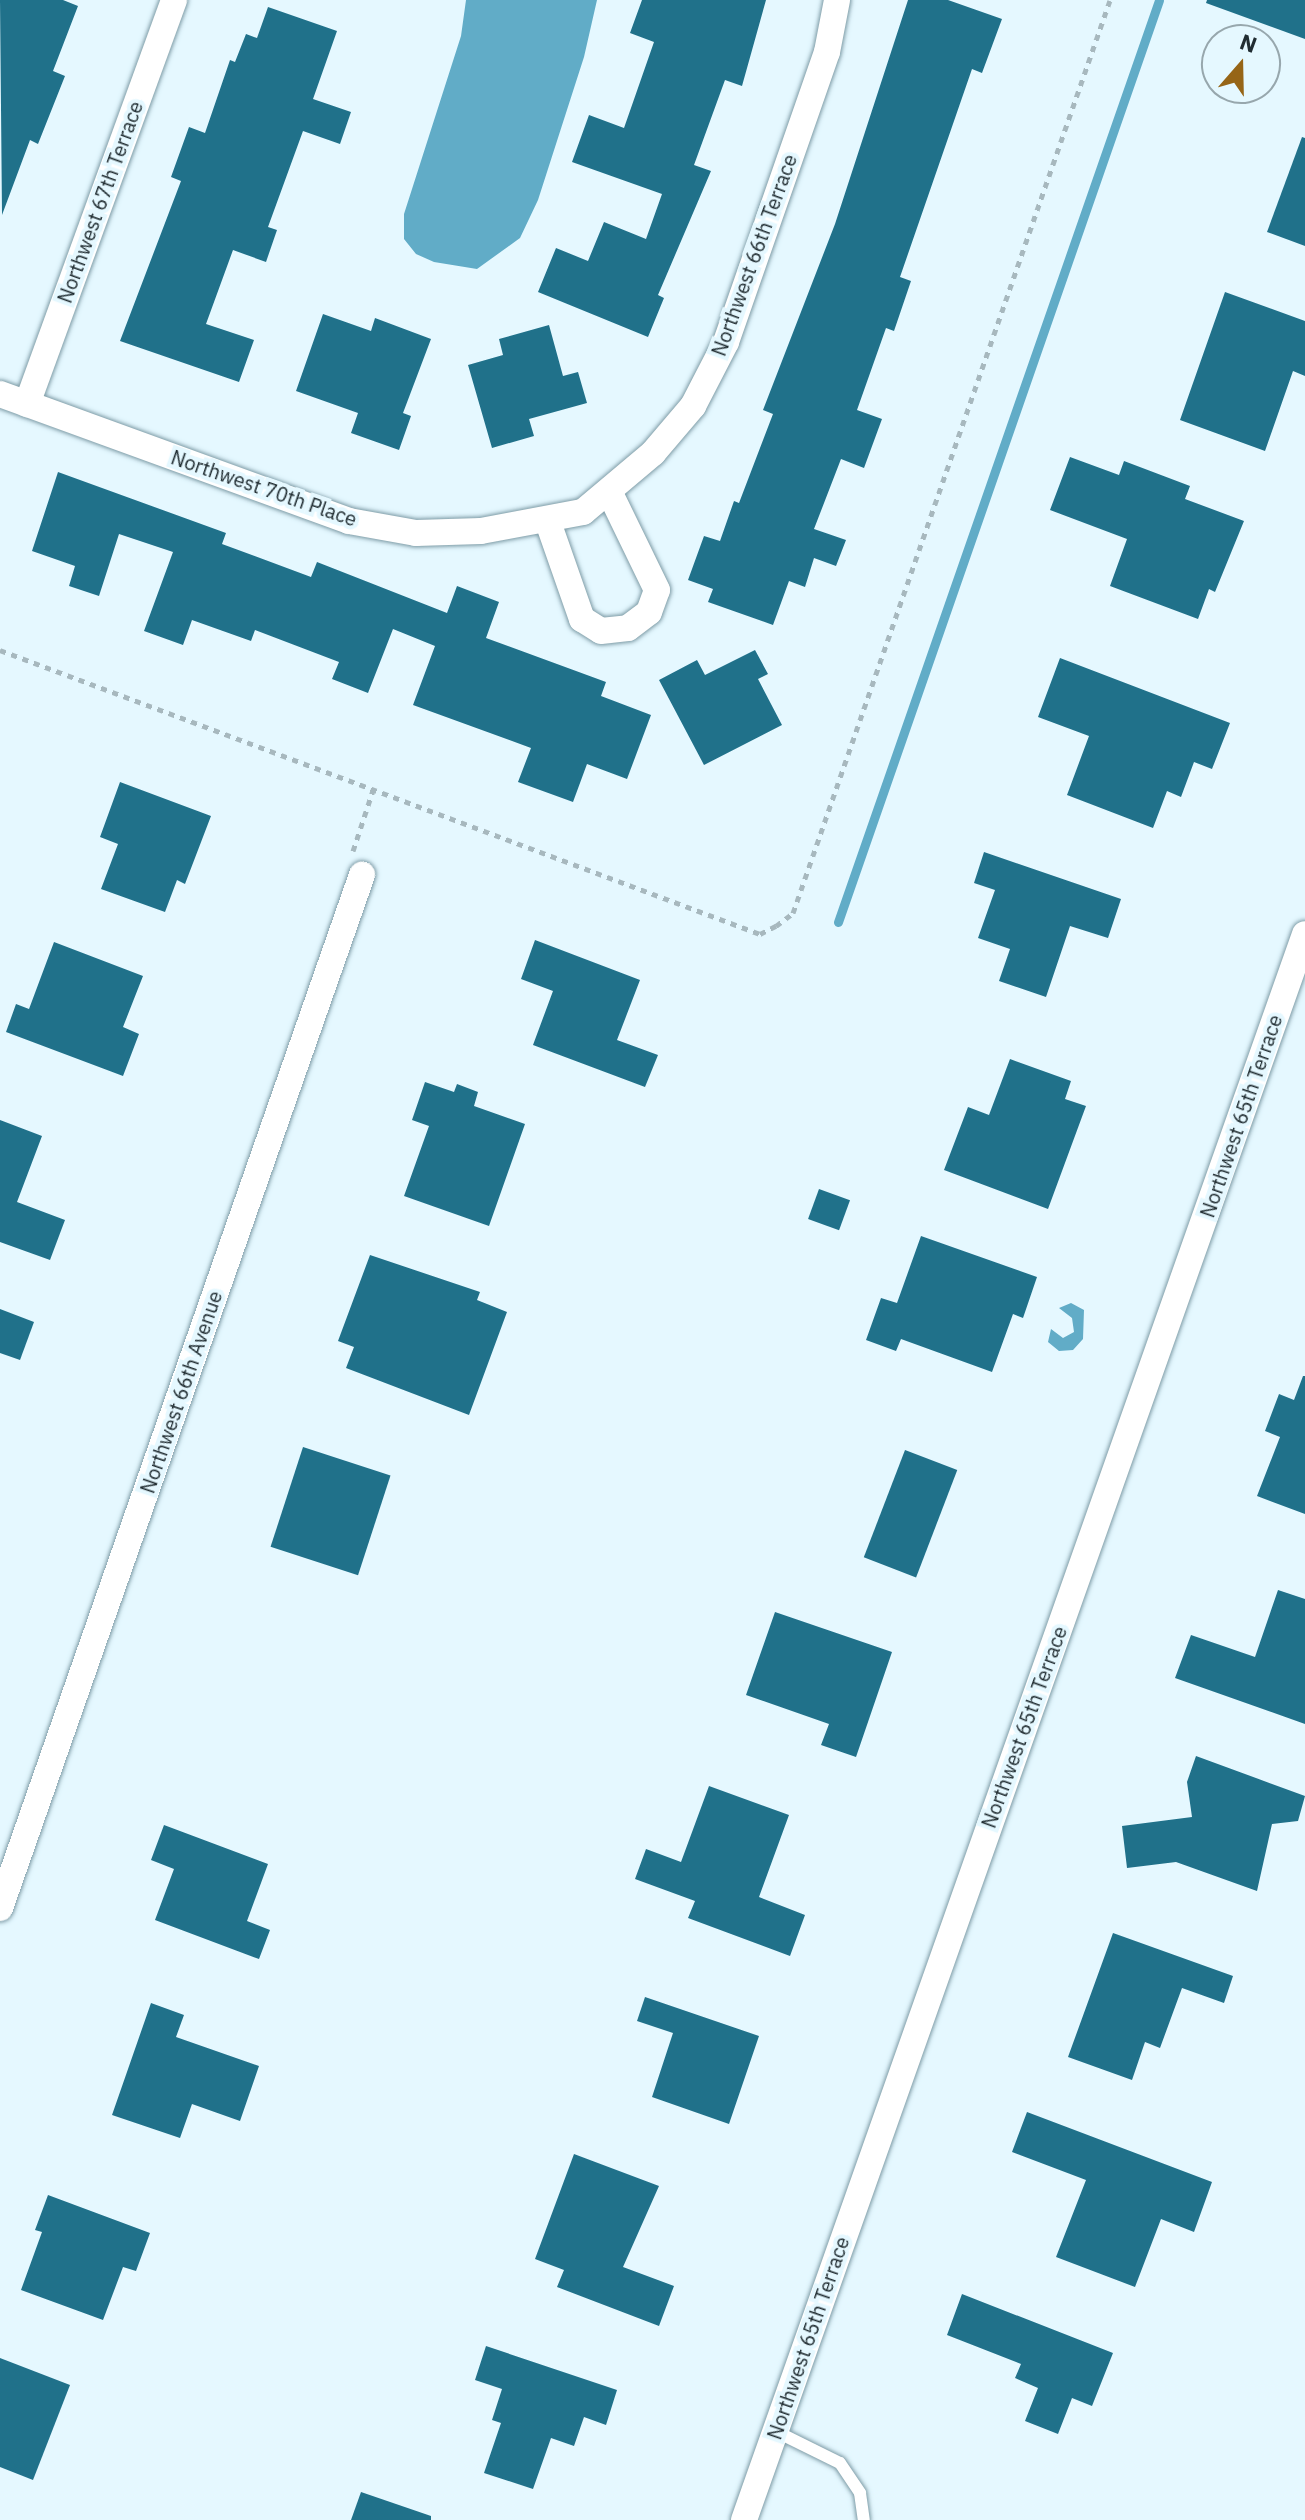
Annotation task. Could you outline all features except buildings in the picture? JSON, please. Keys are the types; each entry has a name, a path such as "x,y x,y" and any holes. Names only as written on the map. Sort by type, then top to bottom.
{"street":[{"name":"Northwest 67th Terrace","path":"27,404 174,0"},
{"name":"Northwest 66th Terrace","path":"583,512 610,493 693,406 726,342 827,52 837,0"},
{"name":"Northwest 70th Place","path":"0,394 349,521 416,533 548,522 583,512"},
{"path":"548,522 582,619 601,631 628,628 649,612 657,590 610,493"},
{"name":"Northwest 66th Avenue","path":"0,1908 362,875"},
{"name":"Northwest 65th Terrace","path":"744,2520 1305,934"}],"lane":[{"path":"775,2431 840,2463 860,2493 864,2520"}],"path":[{"path":"0,650 374,787 760,934 793,913 1110,0"},
{"path":"362,875 352,857 374,787"}],"water":[{"path":"466,0 597,0 584,57 538,200 520,238 477,269 434,262 416,254 404,239 404,214 461,36"},
{"path":"1071,1303 1084,1310 1083,1339 1073,1350 1059,1351 1048,1342 1051,1329 1063,1338 1074,1332 1072,1318 1059,1308"}],"waterway":[{"path":"838,922 1159,0"}]}
